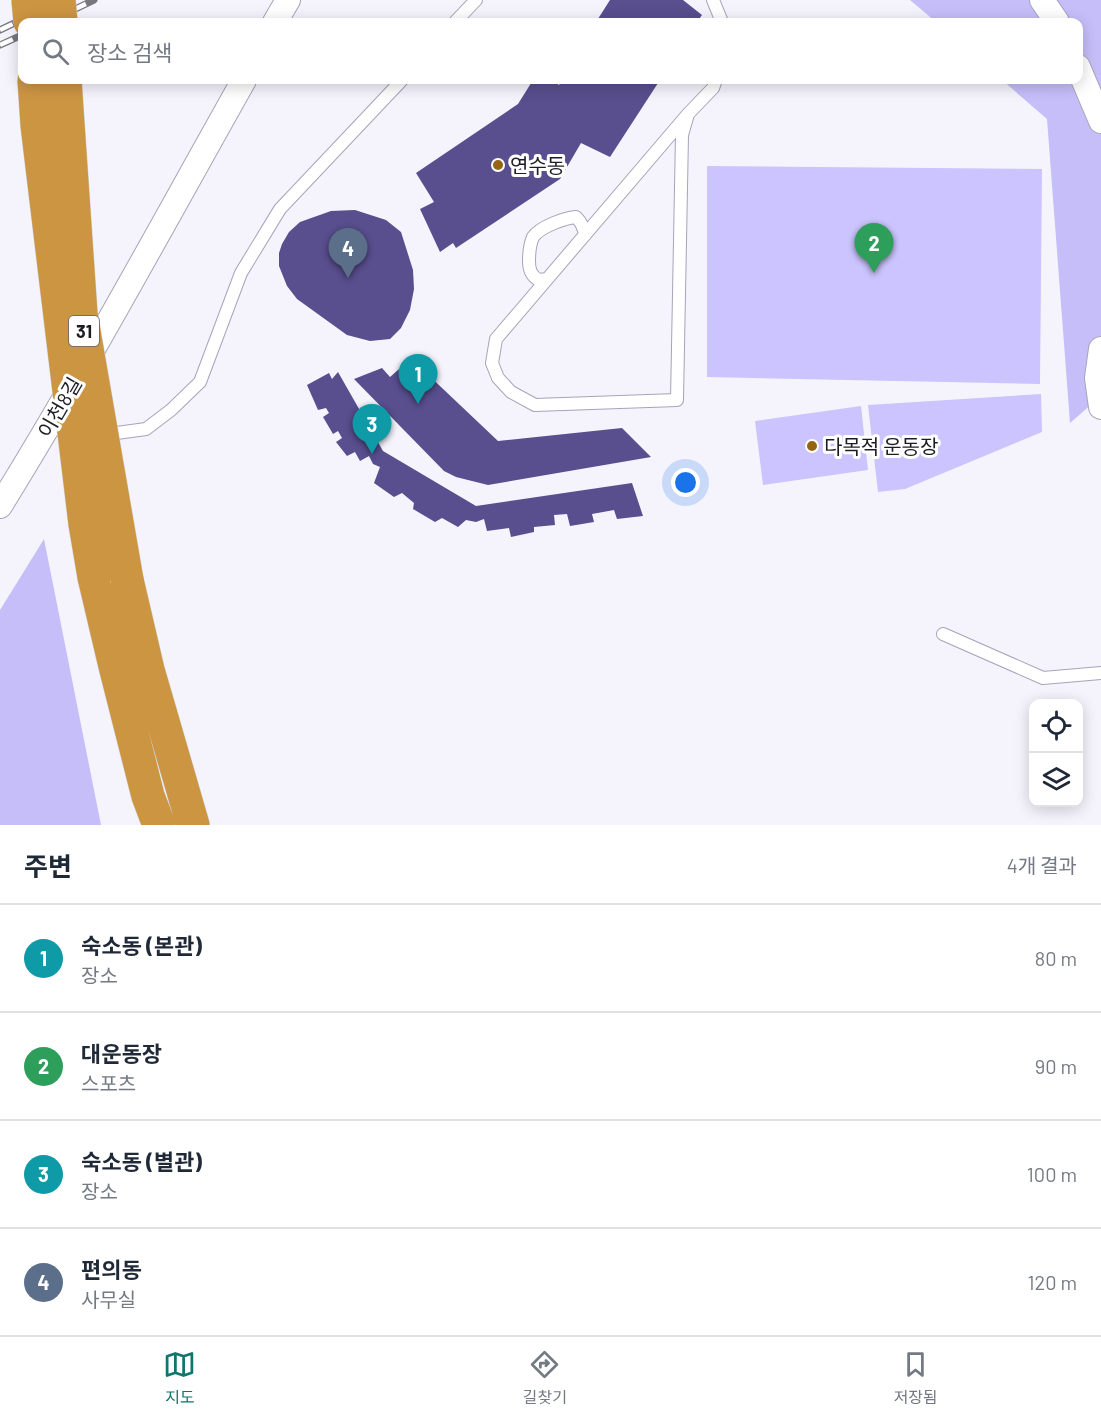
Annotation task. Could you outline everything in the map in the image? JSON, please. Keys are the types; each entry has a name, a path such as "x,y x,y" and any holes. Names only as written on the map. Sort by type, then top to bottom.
{"highway":[{"path":"28,0 30,18"},
{"path":"59,0 61,18"},
{"name":"31","path":"34,84 37,125 82,500 94,577 148,796 159,825"},
{"name":"31","path":"65,84 81,314 127,580 148,670 193,825"}],"street":[{"path":"277,18 288,0"},
{"path":"1042,0 1054,18"},
{"path":"1083,79 1101,121"},
{"name":"이천8길","path":"0,506 48,443 117,307 242,84"},
{"path":"1101,350 1097,378 1101,407"}],"lane":[{"path":"459,18 476,0"},
{"path":"713,0 720,18"},
{"path":"48,443 146,429 171,410 200,382 241,273 280,209 398,84"},
{"path":"688,114 682,135 677,400 535,405 511,392 498,378 492,363 496,339 688,114 713,88 714,84"},
{"path":"547,279 539,280 532,276 529,268 529,252 534,236 564,218 576,217 584,228 585,235"},
{"path":"943,634 1043,678 1101,673"}],"shaded area":[{"path":"910,0 1101,0 1101,396 1070,423 1047,119 1007,84 1083,84 1083,18 931,18"},
{"path":"707,166 1042,169 1040,384 707,377"},
{"path":"1041,394 1042,432 905,489 878,492 868,405"},
{"name":"다목적 운동장","path":"861,406 868,470 763,485 755,421"},
{"path":"44,539 101,825 0,825 0,610"}],"building":[{"path":"610,0 683,0 702,15 700,18 599,18"},
{"name":"연수동","path":"530,84 657,84 610,157 581,143 560,179 456,248 453,243 440,252 420,209 434,202 416,173 518,104"},
{"path":"355,210 386,220 401,232 413,270 414,289 410,310 401,328 390,339 370,341 347,335 297,299 287,286 279,266 282,244 289,232 300,222 331,211"},
{"path":"406,363 415,373 422,369 498,441 622,428 651,457 488,485 456,477 444,471 354,379 382,368 390,377"},
{"path":"338,372 383,451 476,506 632,483 643,516 617,519 614,510 592,514 594,522 570,526 567,514 554,515 555,525 534,527 534,532 511,537 509,528 487,531 484,519 476,522 466,520 458,527 442,518 435,522 413,509 414,503 402,493 394,497 374,483 380,467 373,464 369,456 360,461 355,452 347,456 336,442 342,438 338,431 333,434 323,417 329,413 326,408 318,410 307,385 329,373 332,379"}],"railway":[{"path":"25,18 62,0"},
{"path":"56,18 94,0"},
{"path":"0,30 18,21"},
{"path":"0,45 18,37"}],"place":[{"name":"연수동","path":"498,165"},
{"name":"대운동장","path":"874,273"},
{"name":"편의동","path":"348,278"},
{"name":"숙소동 (본관)","path":"418,404"},
{"name":"다목적 운동장","path":"812,446"},
{"name":"숙소동 (별관)","path":"372,454"}]}
